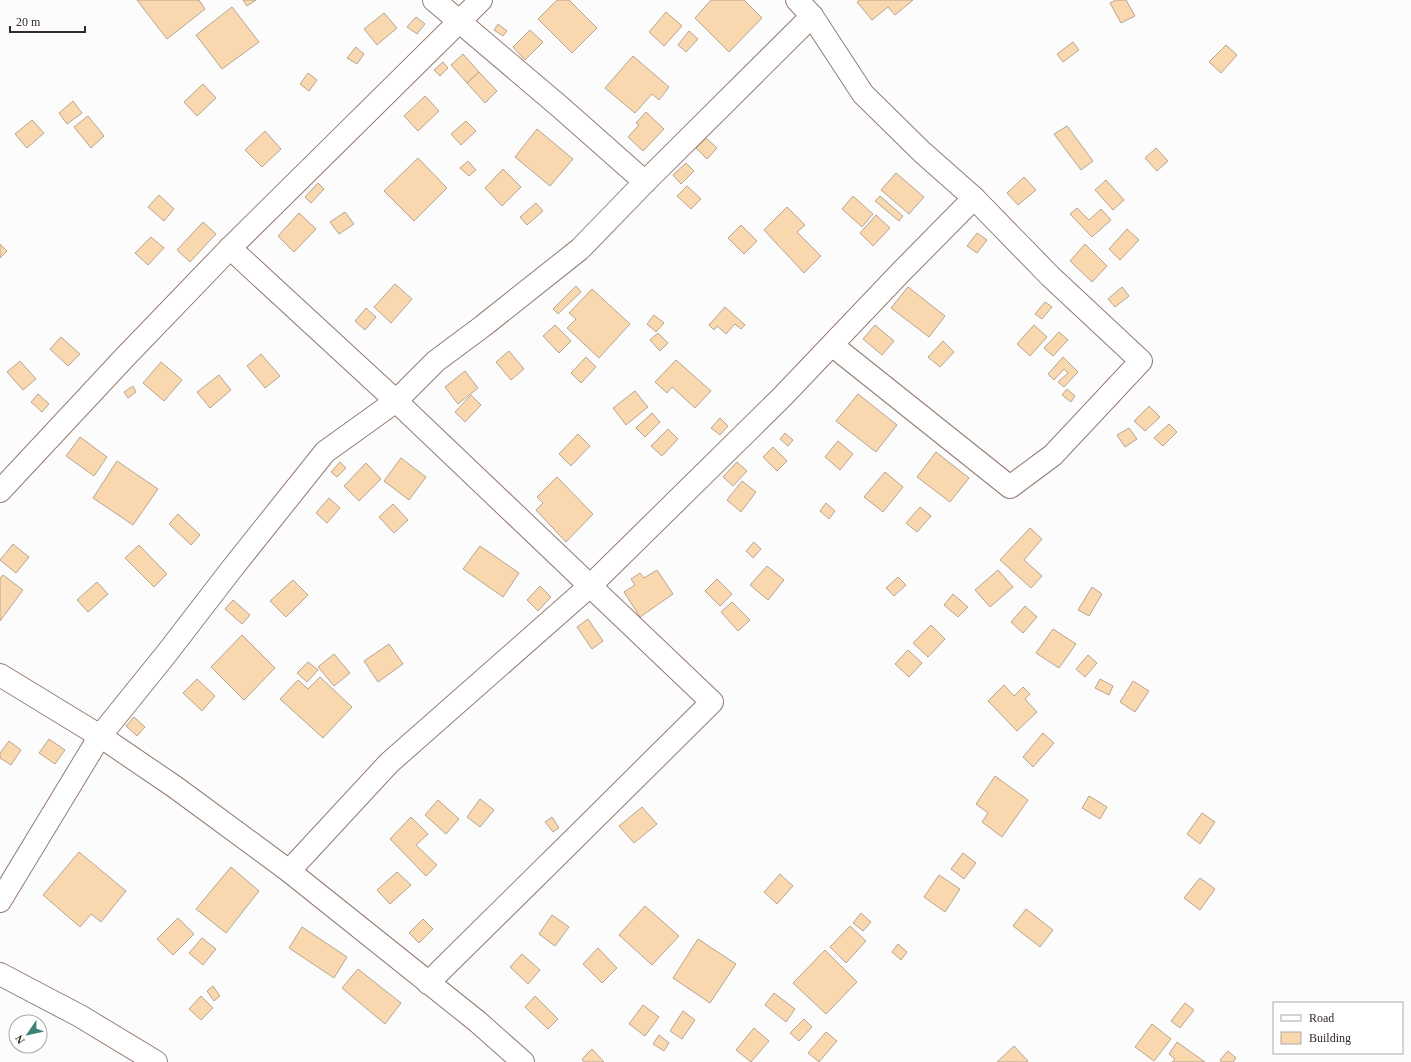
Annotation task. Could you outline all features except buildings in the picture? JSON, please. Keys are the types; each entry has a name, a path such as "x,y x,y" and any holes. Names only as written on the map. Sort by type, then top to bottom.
{"street":[{"path":"434,0 645,182"},
{"path":"0,491 126,356 230,248 480,0"},
{"path":"797,0 812,16 863,94 922,152 974,198 1050,276 1141,361 1053,455 1010,487 832,345"},
{"path":"0,901 100,736 325,452 396,401 436,361 483,326 580,249 645,182 812,16"},
{"path":"289,871 389,763 591,585 782,397 974,198"},
{"path":"230,248 396,401 591,585 712,702 428,983"},
{"path":"0,674 100,736 175,787 289,871 478,1022 523,1062"},
{"path":"0,974 80,1016 156,1062"}]}
